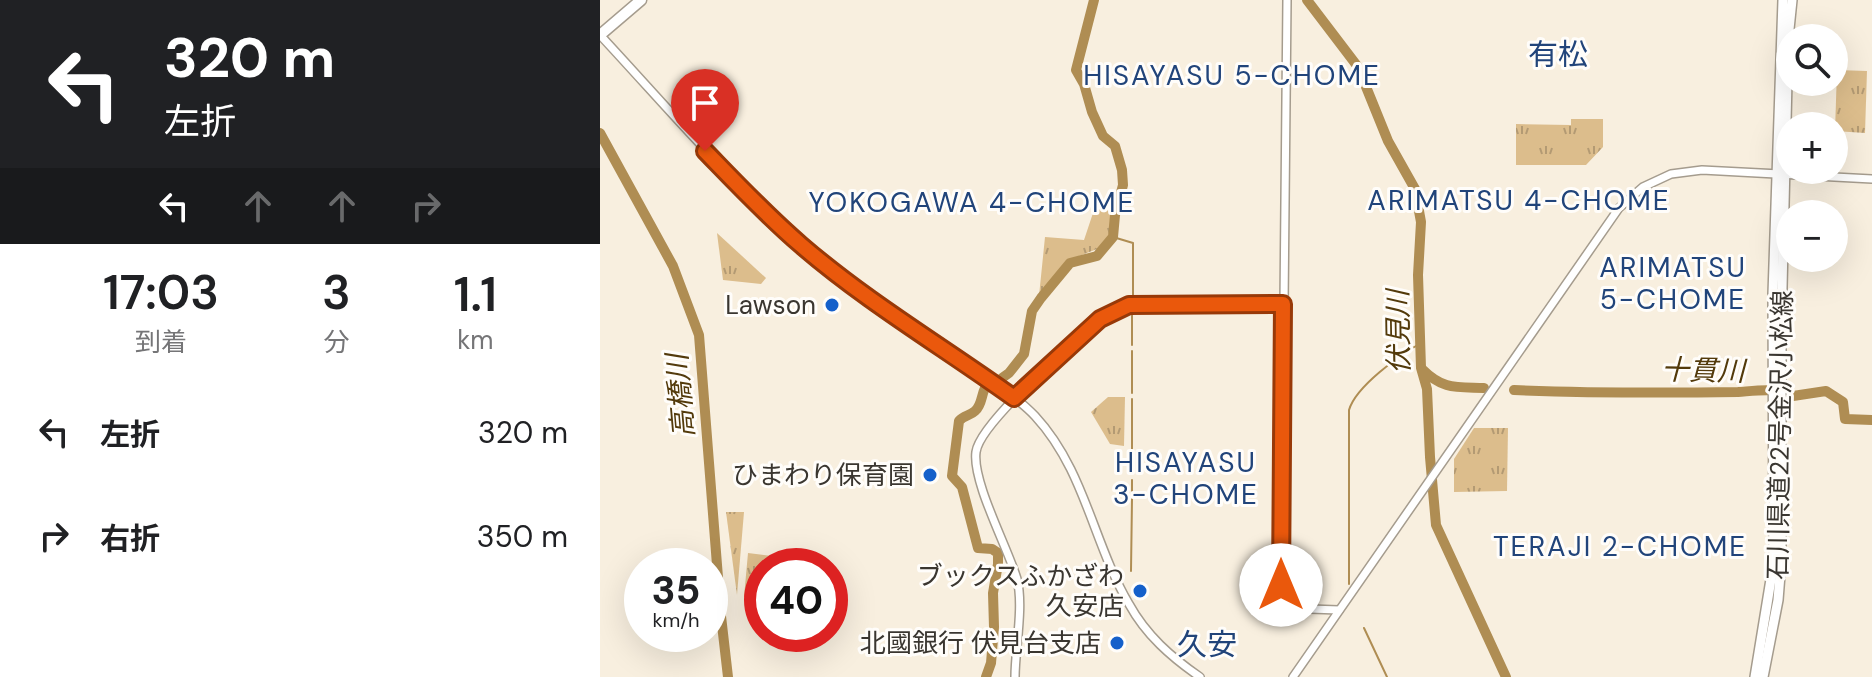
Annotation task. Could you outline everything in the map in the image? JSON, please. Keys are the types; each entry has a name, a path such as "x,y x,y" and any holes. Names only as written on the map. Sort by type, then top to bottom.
{"highway":[{"path":"600,35 641,0"}],"main road":[{"name":"石川県道22号金沢小松線","path":"1781,112 1783,0"},
{"name":"石川県道22号金沢小松線","path":"1784,112 1792,0"},
{"name":"石川県道22号金沢小松線","path":"1755,677 1774,561 1780,184"},
{"name":"石川県道22号金沢小松線","path":"1763,677 1781,573 1777,392"}],"street":[{"path":"1287,0 1281,608 1339,610"},
{"path":"600,35 744,192 799,244 847,282 1014,398 1054,437 1072,469 1129,606 1170,657 1200,677"},
{"path":"1293,677 1619,208 1643,187 1671,174 1702,170 1776,174"},
{"path":"1848,178 1872,179"},
{"path":"1015,677 1018,583 984,493 976,452 985,431 1014,398 1100,319 1129,305 1283,304"}],"green space":[{"path":"1848,70 1867,71 1865,133 1848,132 1848,112 1836,112 1836,96 1848,96"},
{"path":"1571,119 1603,119 1603,147 1586,165 1516,165 1516,124 1571,125"},
{"path":"1095,207 1110,211 1112,230 1107,241 1097,249 1069,260 1039,296 1045,237 1084,240"},
{"path":"717,233 766,278 761,284 723,280"},
{"path":"1108,397 1125,397 1124,446 1110,444 1091,412"},
{"path":"1474,428 1508,428 1507,491 1454,492 1454,459"},
{"path":"726,512 744,512 737,595"}],"waterway":[{"path":"1002,378 1024,354 1032,311 1041,298 1070,263 1097,256 1113,237 1123,185 1122,170 1115,146 1103,136 1076,70 1094,0"},
{"name":"伏見川","path":"1307,0 1358,67 1388,141 1415,189 1421,222 1418,275 1421,368 1427,389 1436,525 1506,677"},
{"name":"高橋川","path":"600,133 673,266 699,335 728,677"},
{"path":"1113,237 1133,243 1133,299"},
{"path":"1132,313 1132,345"},
{"path":"1349,584 1349,410 1369,381 1421,343"},
{"path":"1132,351 1132,393"},
{"name":"十貫川","path":"1422,369 1443,384 1484,388"},
{"path":"985,388 977,409 959,421 952,476 962,487 978,548 992,549 998,553 993,593 991,663 986,677"},
{"name":"十貫川","path":"1514,390 1654,393 1766,390 1793,396 1826,391 1843,402 1845,419 1872,420"},
{"path":"1132,399 1132,462"},
{"path":"1132,480 1132,491"},
{"path":"1131,571 1132,499"},
{"path":"1364,628 1387,677"}],"place":[{"name":"Lawson","path":"832,305"},
{"name":"ひまわり保育園","path":"930,475"},
{"name":"ブックスふかざわ 久安店","path":"1140,591"},
{"name":"北國銀行 伏見台支店","path":"1117,643"}],"district":[{"name":"有松","path":"1558,55"},
{"name":"HISAYASU 5-CHOME","path":"1232,75"},
{"name":"ARIMATSU 4-CHOME","path":"1519,200"},
{"name":"YOKOGAWA 4-CHOME","path":"972,202"},
{"name":"ARIMATSU 5-CHOME","path":"1673,283"},
{"name":"HISAYASU 3-CHOME","path":"1186,478"},
{"name":"TERAJI 2-CHOME","path":"1620,546"},
{"name":"久安","path":"1207,645"}],"route":[{"path":"705,151 744,192 815,257 1014,398 1100,319 1129,305 1283,304 1281,585"}]}
